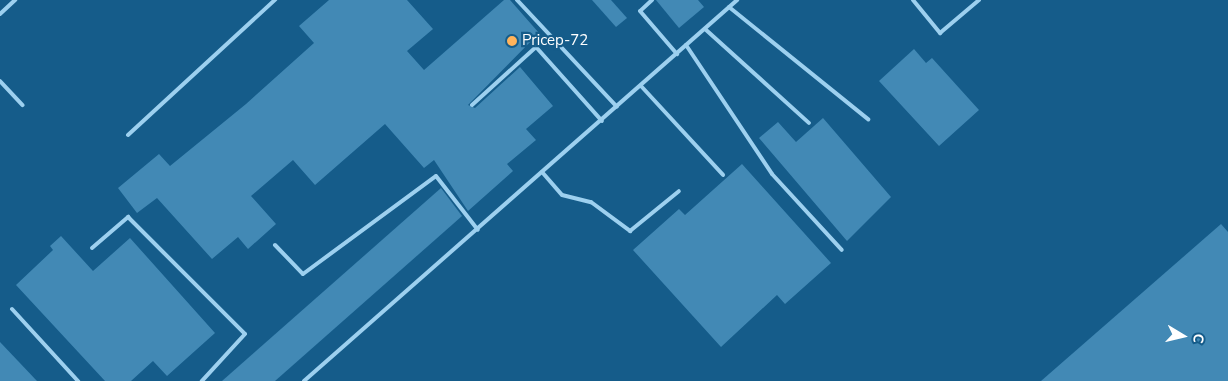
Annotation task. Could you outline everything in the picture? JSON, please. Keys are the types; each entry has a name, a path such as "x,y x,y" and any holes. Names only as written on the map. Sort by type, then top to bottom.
{"lane":[{"path":"0,14 14,0"},
{"path":"128,135 275,0"},
{"path":"516,0 617,107"},
{"path":"652,0 640,11 677,54"},
{"path":"304,381 602,121 737,0"},
{"path":"913,0 940,33 979,0"},
{"path":"729,7 868,119"},
{"path":"705,29 809,123"},
{"path":"686,45 772,174 842,250"},
{"path":"472,105 536,47 602,121"},
{"path":"0,81 22,105"},
{"path":"641,86 723,175"},
{"path":"542,172 562,195 591,202 630,232 679,191"},
{"path":"275,245 303,274 436,176 478,230"},
{"path":"92,248 128,217 245,334 202,381"},
{"path":"12,309 78,381"}],"building":[{"path":"329,0 407,0 433,29 407,51 424,70 504,0 510,0 539,33 468,105 475,108 520,67 553,106 526,129 536,140 507,164 513,171 468,211 434,160 424,168 385,124 315,185 293,160 251,196 276,224 248,249 238,237 212,259 157,198 137,213 118,188 159,154 170,166 246,104 314,43 299,26"},
{"path":"592,0 611,0 627,18 616,27"},
{"path":"656,0 698,0 704,7 679,28"},
{"path":"914,49 926,63 932,58 979,110 939,146 879,81"},
{"path":"823,118 891,197 847,241 759,138 778,122 796,142"},
{"path":"742,164 831,263 785,304 777,295 721,347 633,250 679,209 685,215"},
{"path":"441,188 462,216 275,381 222,381"},
{"path":"1221,224 1228,232 1228,381 1041,381"},
{"path":"61,236 93,271 130,238 215,333 167,376 153,361 131,381 105,381 16,285 53,250 50,246"},
{"path":"0,342 37,381 0,381"}],"place":[{"name":"Pricep-72","path":"512,41"}]}
